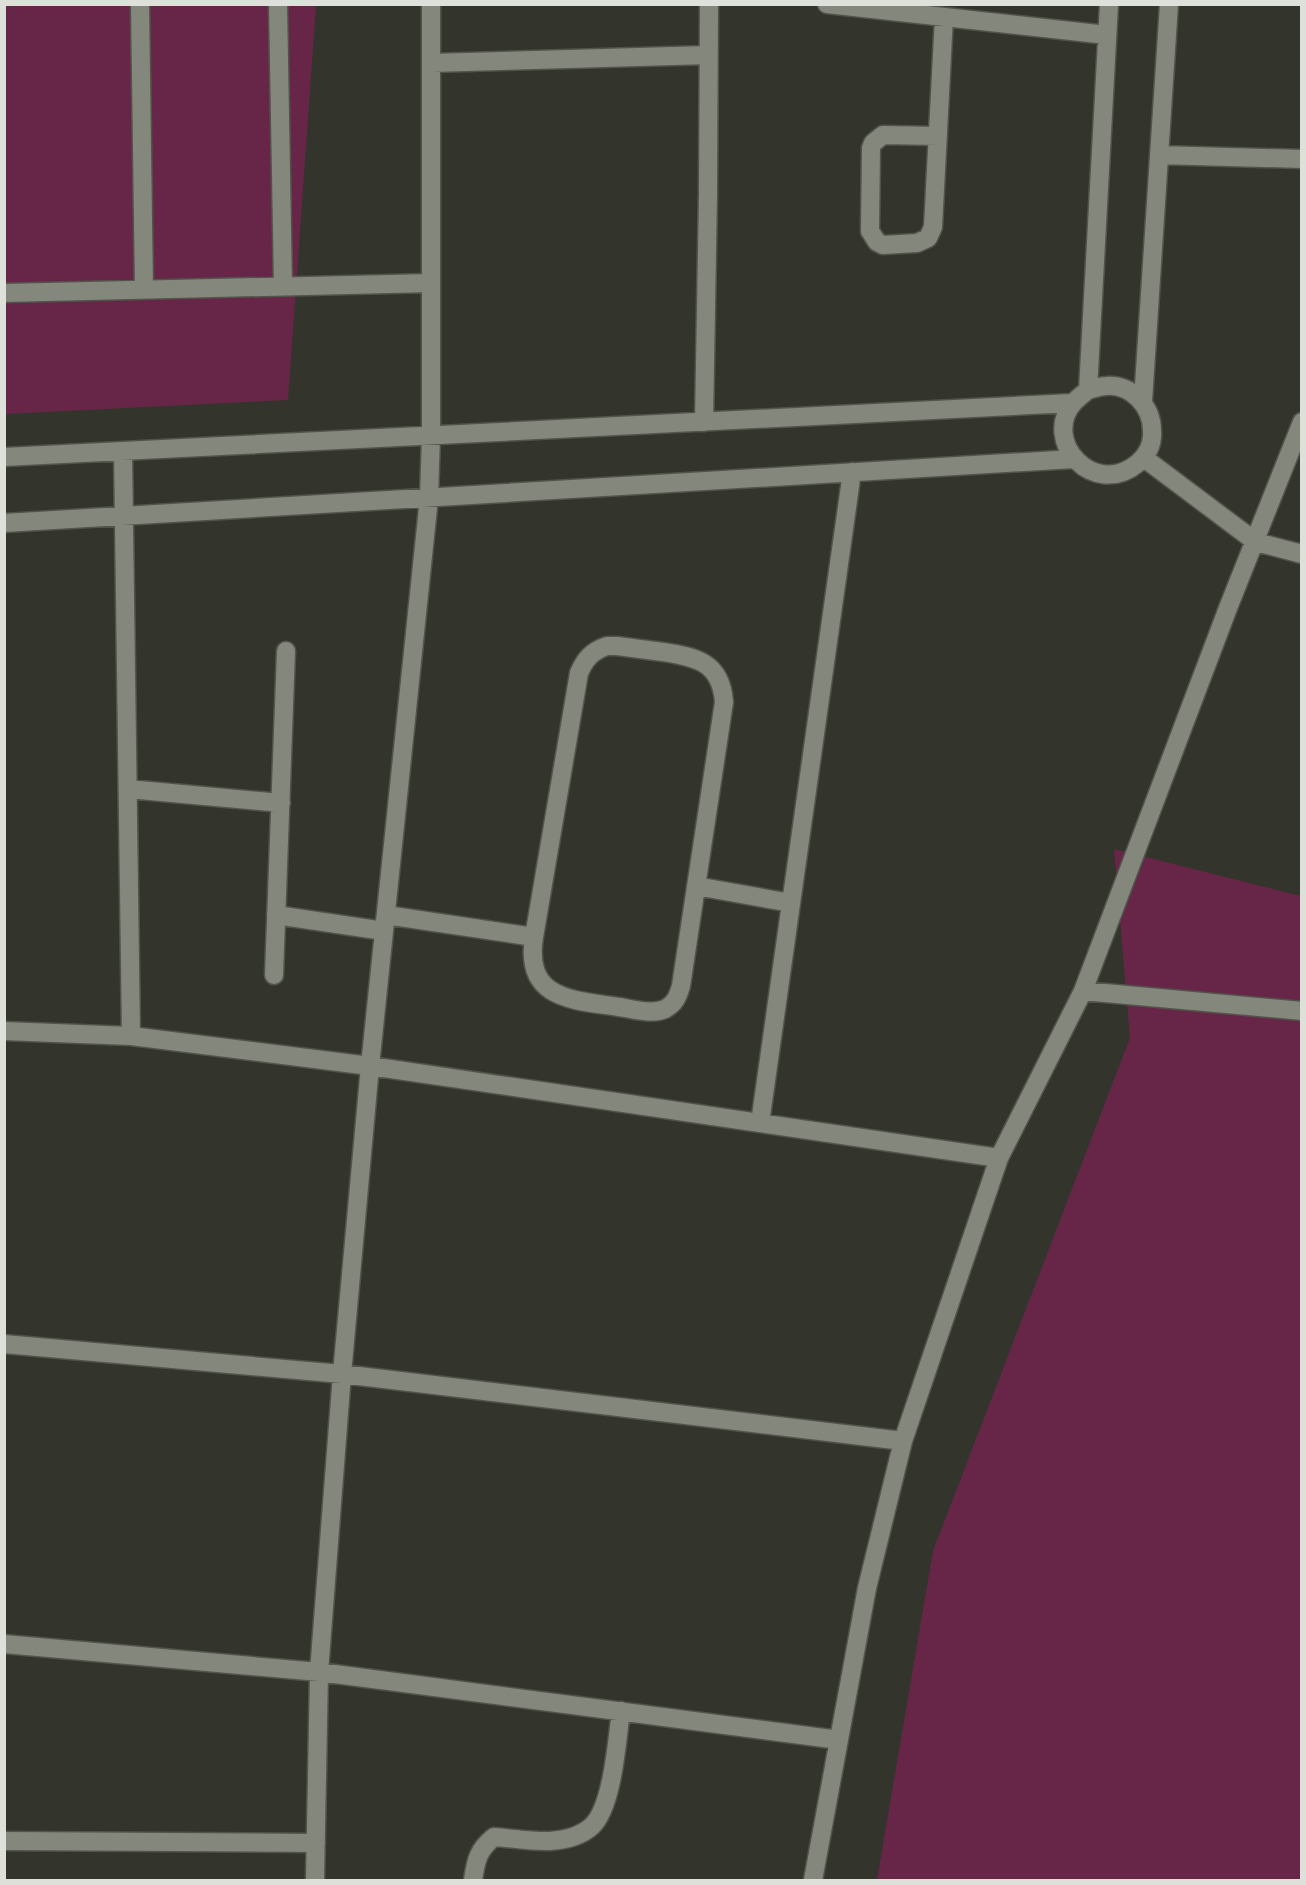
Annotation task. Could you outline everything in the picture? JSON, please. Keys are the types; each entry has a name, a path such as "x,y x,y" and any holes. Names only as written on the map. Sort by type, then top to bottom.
{"street":[{"path":"140,4 144,290"},
{"path":"278,4 283,286"},
{"path":"315,1881 319,1672 342,1374 370,1066 429,498 431,4"},
{"path":"704,422 709,4"},
{"path":"827,4 944,17 987,13 1107,35"},
{"path":"1088,390 1109,4"},
{"path":"1143,401 1169,4"},
{"path":"938,136 883,135 873,142 870,231 877,242 883,245 917,243 928,238 932,233 938,136 944,17"},
{"path":"431,63 708,55"},
{"path":"1159,155 1302,159"},
{"path":"4,292 431,283"},
{"path":"1107,386 1127,389 1143,401 1152,420 1153,440 1144,458 1129,470 1110,475 1090,472 1074,459 1065,441 1064,422 1072,403 1088,390 1107,386"},
{"path":"4,457 1072,403"},
{"path":"813,1881 867,1588 903,1441 999,1158 1083,991 1228,608 1302,422"},
{"path":"123,451 131,1036"},
{"path":"1144,458 1256,542 1302,554"},
{"path":"4,523 1074,459"},
{"path":"760,1123 852,472"},
{"path":"617,645 698,659 714,671 720,681 724,702 696,886 678,995 674,1003 659,1011 566,999 547,988 535,970 532,961 534,937 579,673 583,662 590,654 607,646 617,645"},
{"path":"274,975 286,651"},
{"path":"128,789 281,803"},
{"path":"696,886 791,903"},
{"path":"276,915 534,937"},
{"path":"1083,991 1302,1011"},
{"path":"4,1031 131,1036 370,1066 999,1158"},
{"path":"4,1344 342,1374 903,1441"},
{"path":"4,1644 319,1672 839,1740"},
{"path":"473,1881 476,1862 483,1846 494,1837 549,1841 576,1836 592,1826 602,1813 609,1791 621,1711"},
{"path":"4,1840 316,1843"}],"shaded area":[{"path":"4,5 316,5 288,400 5,414"},
{"path":"1114,849 1301,896 1301,1880 877,1880 933,1551 1130,1038"}]}
